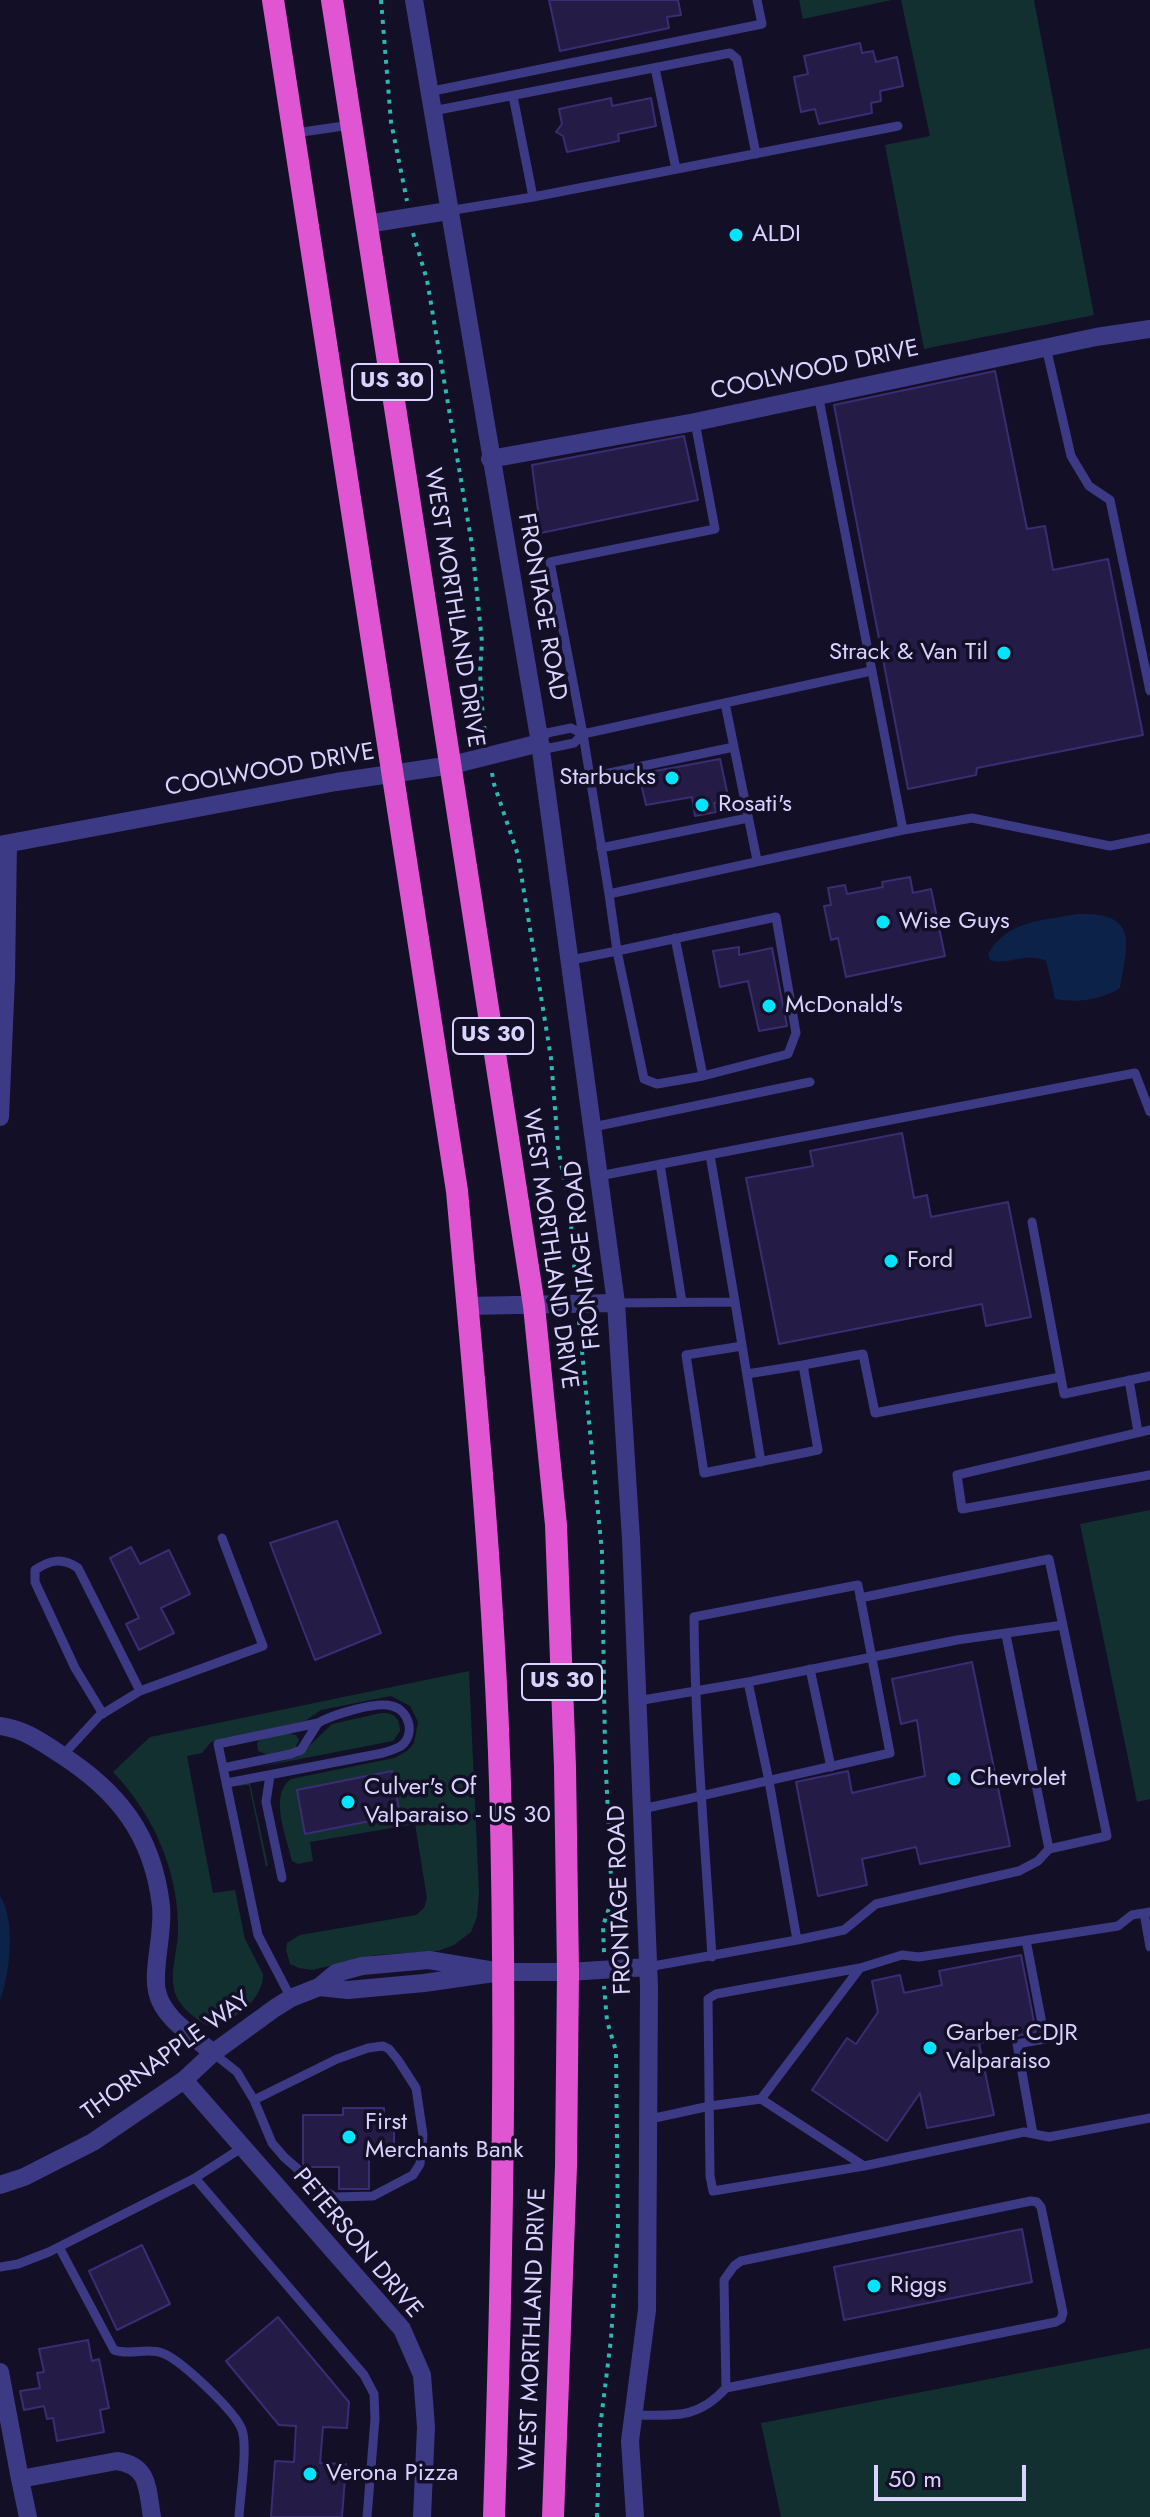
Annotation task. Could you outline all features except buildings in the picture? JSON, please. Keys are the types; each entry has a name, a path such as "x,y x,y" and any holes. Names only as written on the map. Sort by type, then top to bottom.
{"highway":[{"name":"WEST MORTHLAND DRIVE","path":"273,0 457,1191 485,1511 498,1744 502,2281 494,2517"},
{"name":"WEST MORTHLAND DRIVE","path":"332,0 534,1306 556,1525 565,1767 568,1972 564,2212 553,2517"}],"street":[{"name":"FRONTAGE ROAD","path":"414,0 540,743 616,1303 631,1539 648,1967 650,2119 647,2310 633,2415 630,2466 635,2517"},
{"path":"367,224 448,211"},
{"name":"COOLWOOD DRIVE","path":"490,459 695,422 1046,347 1150,329"},
{"name":"COOLWOOD DRIVE","path":"0,1117 6,978 4,844 320,784 452,765 540,743"},
{"path":"467,1306 616,1303"},
{"path":"0,1726 22,1730 104,1785 133,1824 155,1874 161,1907 162,1938 156,1990 165,2011 213,2053"},
{"name":"THORNAPPLE WAY","path":"0,2185 24,2177 93,2142 184,2080 213,2053 291,1998 319,1987 348,1990 501,1972 648,1967"},
{"name":"PETERSON DRIVE","path":"184,2080 402,2329 422,2375 426,2427 422,2517"},
{"path":"0,2372 12,2456 28,2517"},
{"path":"20,2479 117,2461 132,2463 144,2474 146,2516"}],"lane":[{"path":"428,92 762,24 757,0"},
{"path":"431,112 730,53 737,59 756,154"},
{"path":"655,68 676,169"},
{"path":"513,96 533,197"},
{"path":"292,133 351,125"},
{"path":"448,211 898,126"},
{"path":"1046,347 1071,456 1089,486 1110,500 1150,691"},
{"path":"818,394 903,830"},
{"path":"571,960 617,951 776,917 796,1033 788,1054 703,1076 657,1084 644,1079 617,951 583,734 550,562 715,529 695,422"},
{"path":"583,734 571,728 547,733 540,743 550,748 574,743 583,734 871,671"},
{"path":"725,703 757,860"},
{"path":"590,777 734,747"},
{"path":"601,848 748,818"},
{"path":"609,894 757,860 972,818 1110,846 1150,838"},
{"path":"675,938 703,1076"},
{"path":"599,1176 1135,1073 1150,1112"},
{"path":"593,1127 810,1082"},
{"path":"710,1155 761,1462"},
{"path":"660,1164 682,1302"},
{"path":"1032,1222 1064,1394 1150,1376"},
{"path":"616,1303 735,1302"},
{"path":"742,1346 686,1355 704,1473 818,1450 803,1365"},
{"path":"747,1374 863,1354 875,1413 1060,1377"},
{"path":"1129,1380 1138,1432"},
{"path":"1150,1430 957,1475 962,1509 1150,1475"},
{"path":"63,1755 103,1714 140,1691 263,1646 222,1538"},
{"path":"648,1967 844,1930 876,1904 1019,1871 1038,1861 1049,1849 1107,1836 1049,1559 860,1598"},
{"path":"103,1714 75,1668 35,1582 35,1570 48,1561 67,1560 78,1568 140,1691"},
{"path":"642,1809 701,1796 769,1781 890,1753 858,1585 694,1617 695,1692 701,1796 712,1957"},
{"path":"637,1701 957,1640 1063,1625"},
{"path":"1006,1635 1049,1849"},
{"path":"810,1669 831,1767"},
{"path":"748,1682 797,1940"},
{"path":"227,1783 383,1753 400,1747 408,1738 410,1724 404,1712 394,1706 383,1705 330,1716 318,1723 218,1744 258,1935 291,1998"},
{"path":"223,1768 301,1750 318,1723"},
{"path":"270,1775 266,1802 282,1878"},
{"path":"1150,1947 1147,1912 1132,1915 1118,1926 919,1957 902,1955 860,1968 716,1994 708,1999 710,2176 713,2191 864,2166 1024,2132 1049,2137 1150,2118"},
{"path":"1026,1940 1045,2039 1017,2044 1033,2134"},
{"path":"761,2099 860,1968"},
{"path":"213,2053 237,2072 254,2100 272,2143 302,2173 335,2197 373,2196 413,2175 420,2164 421,2112 416,2088 398,2060 383,2046 337,2059 254,2100"},
{"path":"650,2119 761,2099 864,2166"},
{"path":"0,2267 18,2264 59,2247 195,2178 243,2147"},
{"path":"195,2178 364,2375 374,2394 375,2419 367,2517"},
{"path":"633,2415 693,2414 712,2403 726,2388 1061,2319 1063,2313 1041,2207 1031,2201 741,2261 724,2280 726,2388"},
{"path":"59,2247 114,2350 123,2353 157,2351 169,2355 192,2373 238,2421 244,2440 239,2517"}],"green space":[{"path":"799,0 892,0 803,19"},
{"path":"901,0 1034,0 1094,315 924,349 885,145 930,136"},
{"path":"1150,1510 1150,1799 1137,1802 1080,1524"},
{"path":"469,1671 479,1893 477,1917 471,1932 454,1945 438,1951 376,1955 312,1970 290,1964 286,1950 287,1943 300,1935 416,1915 424,1908 427,1898 415,1824 310,1842 313,1861 298,1864 292,1861 280,1806 284,1786 291,1779 394,1758 407,1751 414,1743 418,1722 410,1706 391,1696 321,1710 305,1721 211,1742 202,1753 187,1756 213,1893 235,1890 245,1939 263,1974 262,1984 252,2002 235,2016 206,2025 191,2014 178,2000 173,1982 178,1934 169,1868 141,1807 113,1772 150,1737"},
{"path":"381,1713 393,1715 399,1723 400,1731 393,1741 264,1766 298,1757 332,1724"},
{"path":"288,1733 296,1735 299,1740 295,1749 268,1755 258,1751 257,1743 261,1738"},
{"path":"250,1783 266,1867 249,1785 236,1786"},
{"path":"1150,2348 1150,2517 781,2517 761,2423"}],"water":[{"path":"1077,914 1111,918 1120,924 1125,933 1120,988 1113,992 1089,1000 1055,999 1046,961 1031,957 990,960 988,954 996,943 1015,928"},
{"path":"0,1896 8,1918 10,1947 0,2000"}],"place":[{"name":"ALDI","path":"736,235"},
{"name":"Strack & Van Til","path":"1004,653"},
{"name":"Starbucks","path":"672,778"},
{"name":"Rosati's","path":"702,805"},
{"name":"Wise Guys","path":"883,922"},
{"name":"McDonald's","path":"769,1006"},
{"name":"Ford","path":"891,1261"},
{"name":"Chevrolet","path":"954,1779"},
{"name":"Culver's Of Valparaiso - US 30","path":"348,1802"},
{"name":"Garber CDJR Valparaiso","path":"930,2048"},
{"name":"First Merchants Bank","path":"349,2137"},
{"name":"Riggs","path":"874,2286"},
{"name":"Verona Pizza","path":"310,2474"}]}
